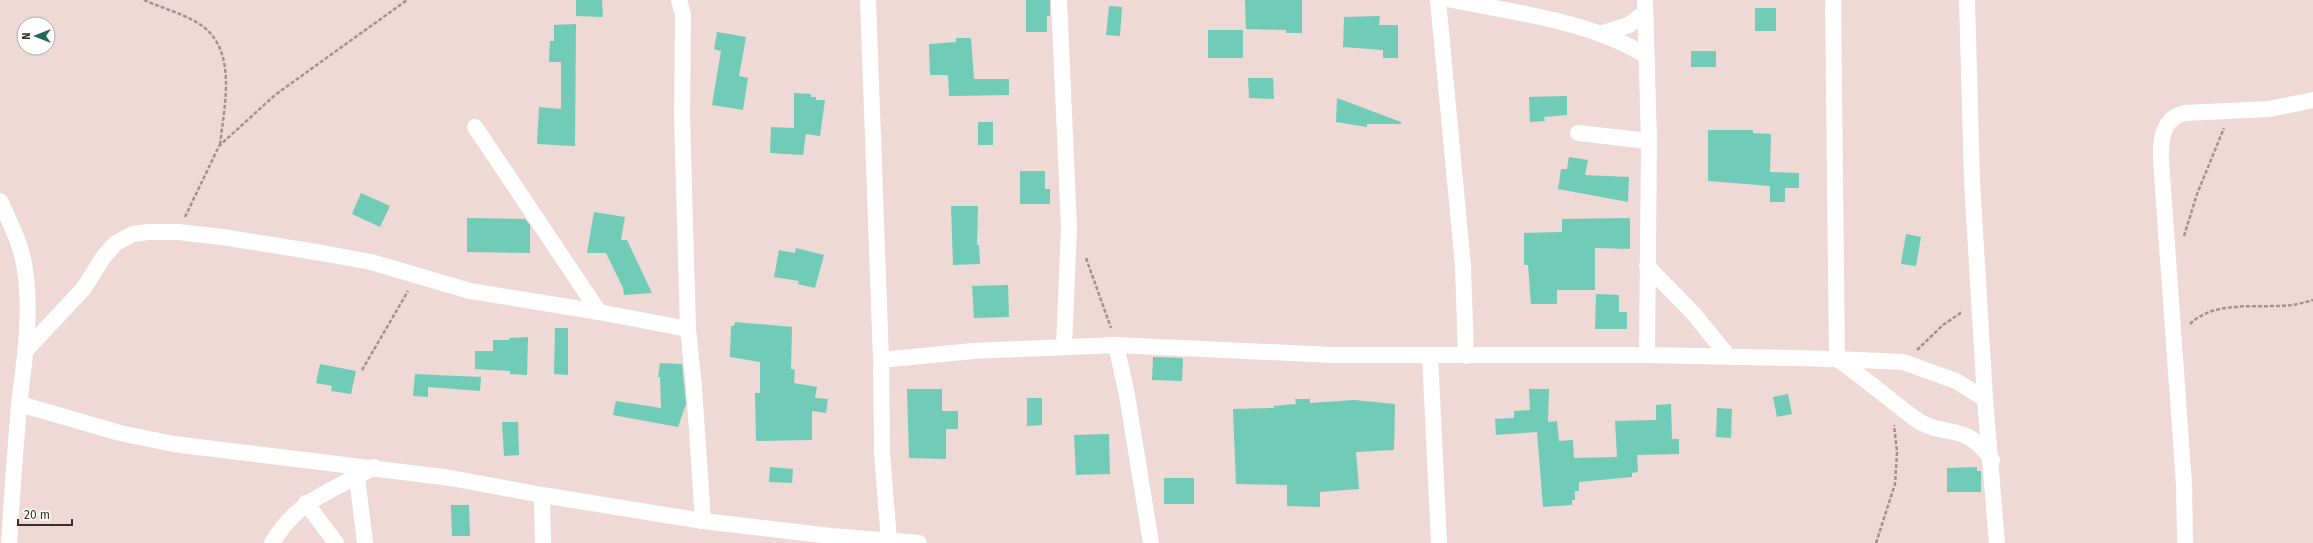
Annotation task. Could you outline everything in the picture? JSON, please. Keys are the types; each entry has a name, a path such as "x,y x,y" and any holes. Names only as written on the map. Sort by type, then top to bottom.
{"street":[{"path":"679,0 683,15 683,124 688,329 694,387 703,520"},
{"path":"868,0 882,453 889,541"},
{"path":"1059,0 1069,228 1064,345"},
{"path":"1438,0 1462,266 1466,356"},
{"path":"1452,0 1603,33 1628,44 1646,56"},
{"path":"1833,0 1837,359"},
{"path":"1967,0 1968,96 1985,399 1992,460 1997,543"},
{"path":"1646,6 1649,141 1647,355"},
{"path":"1603,33 1629,25 1646,6"},
{"path":"2185,543 2184,484 2163,189 2161,144 2163,130 2168,121 2176,114 2269,109 2313,100"},
{"path":"475,127 599,312"},
{"path":"1578,133 1649,141"},
{"path":"0,201 18,240 25,269 28,307 27,349 20,404 9,543"},
{"path":"27,349 84,288 104,256 116,243 133,234 148,232 178,232 222,237 371,262 470,291 511,299 599,312 688,329"},
{"path":"1647,266 1693,313 1729,357"},
{"path":"880,360 973,351 1064,345 1116,344 1334,355 1647,355 1837,359 1903,362 1956,381 1985,399"},
{"path":"1116,344 1129,403 1151,543"},
{"path":"1430,355 1439,543"},
{"path":"1837,359 1894,400 1915,419 1928,426 1968,436 1982,447 1992,460"},
{"path":"20,404 120,433 174,444 374,467 451,478 542,496 703,520 919,543"},
{"path":"272,543 292,514 306,503 374,467"},
{"path":"357,477 365,543"},
{"path":"542,496 543,543"},
{"path":"306,503 336,543"}],"path":[{"path":"144,0 182,15 199,24 212,34 217,42 224,64 225,82 220,146"},
{"path":"178,232 220,146 275,95 407,0"},
{"path":"2183,238 2197,194 2231,112"},
{"path":"1083,253 1116,344"},
{"path":"362,370 400,302 419,276"},
{"path":"2174,345 2184,329 2195,319 2210,312 2227,308 2293,305 2313,300"},
{"path":"1903,362 1943,325 1980,301"},
{"path":"1876,543 1895,484 1897,452 1894,400"}],"building":[{"path":"576,0 602,0 603,17 576,16"},
{"path":"1026,0 1050,0 1050,16 1047,16 1047,32 1026,32"},
{"path":"1245,0 1302,0 1302,33 1286,33 1286,30 1246,29"},
{"path":"1109,6 1122,7 1120,36 1106,35"},
{"path":"1755,8 1776,8 1776,31 1755,31"},
{"path":"1380,16 1379,25 1398,25 1398,58 1383,58 1383,50 1343,47 1344,17"},
{"path":"576,24 575,146 537,144 539,107 561,109 561,62 549,62 550,41 554,41 554,25"},
{"path":"1208,30 1243,30 1243,58 1208,58"},
{"path":"717,32 746,37 739,76 748,78 743,110 712,105 721,51 714,49"},
{"path":"956,38 971,38 974,79 1009,79 1009,95 949,96 948,75 930,75 929,44 956,42"},
{"path":"1691,51 1716,51 1716,67 1691,67"},
{"path":"1248,78 1273,78 1274,99 1249,98"},
{"path":"794,93 811,94 811,97 816,97 816,100 825,100 820,136 806,134 803,155 770,153 771,127 794,128"},
{"path":"1567,96 1567,115 1544,117 1545,121 1530,122 1529,97"},
{"path":"1337,98 1401,122 1401,124 1367,124 1367,127 1336,122"},
{"path":"978,122 993,122 993,145 978,145"},
{"path":"1708,130 1753,130 1753,133 1771,134 1770,172 1799,173 1799,188 1785,188 1785,202 1770,202 1770,186 1708,181"},
{"path":"1569,157 1588,160 1585,175 1629,177 1628,202 1558,189 1561,169 1567,169"},
{"path":"1020,171 1045,171 1045,189 1050,189 1050,204 1020,204"},
{"path":"361,193 390,206 380,227 352,214"},
{"path":"951,206 978,206 977,245 979,245 980,264 953,265"},
{"path":"594,212 625,217 621,240 627,240 652,293 624,295 623,288 606,253 587,253"},
{"path":"467,218 525,219 530,225 530,253 467,252"},
{"path":"1630,218 1630,249 1595,248 1595,290 1557,290 1557,304 1531,304 1528,265 1524,265 1524,233 1562,232 1562,219"},
{"path":"1906,234 1921,237 1916,266 1901,264"},
{"path":"796,248 824,255 815,288 798,284 799,281 774,277 779,250 795,253"},
{"path":"1008,285 1009,317 974,318 972,286"},
{"path":"1596,294 1619,295 1619,312 1627,312 1627,329 1595,329"},
{"path":"735,322 792,327 791,369 795,370 794,383 817,387 815,398 828,399 826,413 812,411 812,440 756,441 755,393 760,393 760,362 730,357 731,326 734,326"},
{"path":"555,328 568,328 568,375 554,374"},
{"path":"528,337 527,375 510,374 510,371 475,369 475,351 493,351 493,340 509,340 509,338"},
{"path":"1153,357 1183,358 1182,381 1152,380"},
{"path":"660,363 682,364 686,404 678,427 613,415 616,401 661,408 660,377 658,377"},
{"path":"320,364 356,371 351,394 331,391 332,386 316,383"},
{"path":"415,374 481,377 480,391 428,387 428,397 413,396"},
{"path":"907,389 942,389 942,411 958,411 958,429 946,429 946,459 909,458"},
{"path":"1529,389 1549,389 1548,422 1557,421 1559,441 1573,440 1574,458 1617,457 1615,421 1656,420 1656,405 1671,404 1672,439 1679,439 1679,454 1637,455 1638,472 1632,473 1632,477 1579,482 1579,491 1575,491 1575,500 1572,500 1572,505 1543,507 1537,432 1496,435 1495,419 1514,418 1514,411 1530,410"},
{"path":"1788,394 1792,414 1777,417 1773,397"},
{"path":"1027,398 1042,398 1042,425 1027,426"},
{"path":"1295,399 1310,399 1310,403 1354,400 1395,404 1394,450 1356,452 1359,489 1320,492 1320,507 1287,506 1287,485 1236,484 1233,409 1274,408 1274,406 1296,404"},
{"path":"1717,408 1732,409 1731,438 1716,437"},
{"path":"502,422 518,422 519,455 504,456"},
{"path":"1109,434 1110,474 1076,475 1074,435"},
{"path":"770,467 793,469 792,483 769,482"},
{"path":"1977,467 1977,471 1981,471 1981,492 1947,492 1947,468"},
{"path":"1164,478 1194,478 1194,504 1164,504"},
{"path":"451,505 469,505 470,536 452,536"}]}
